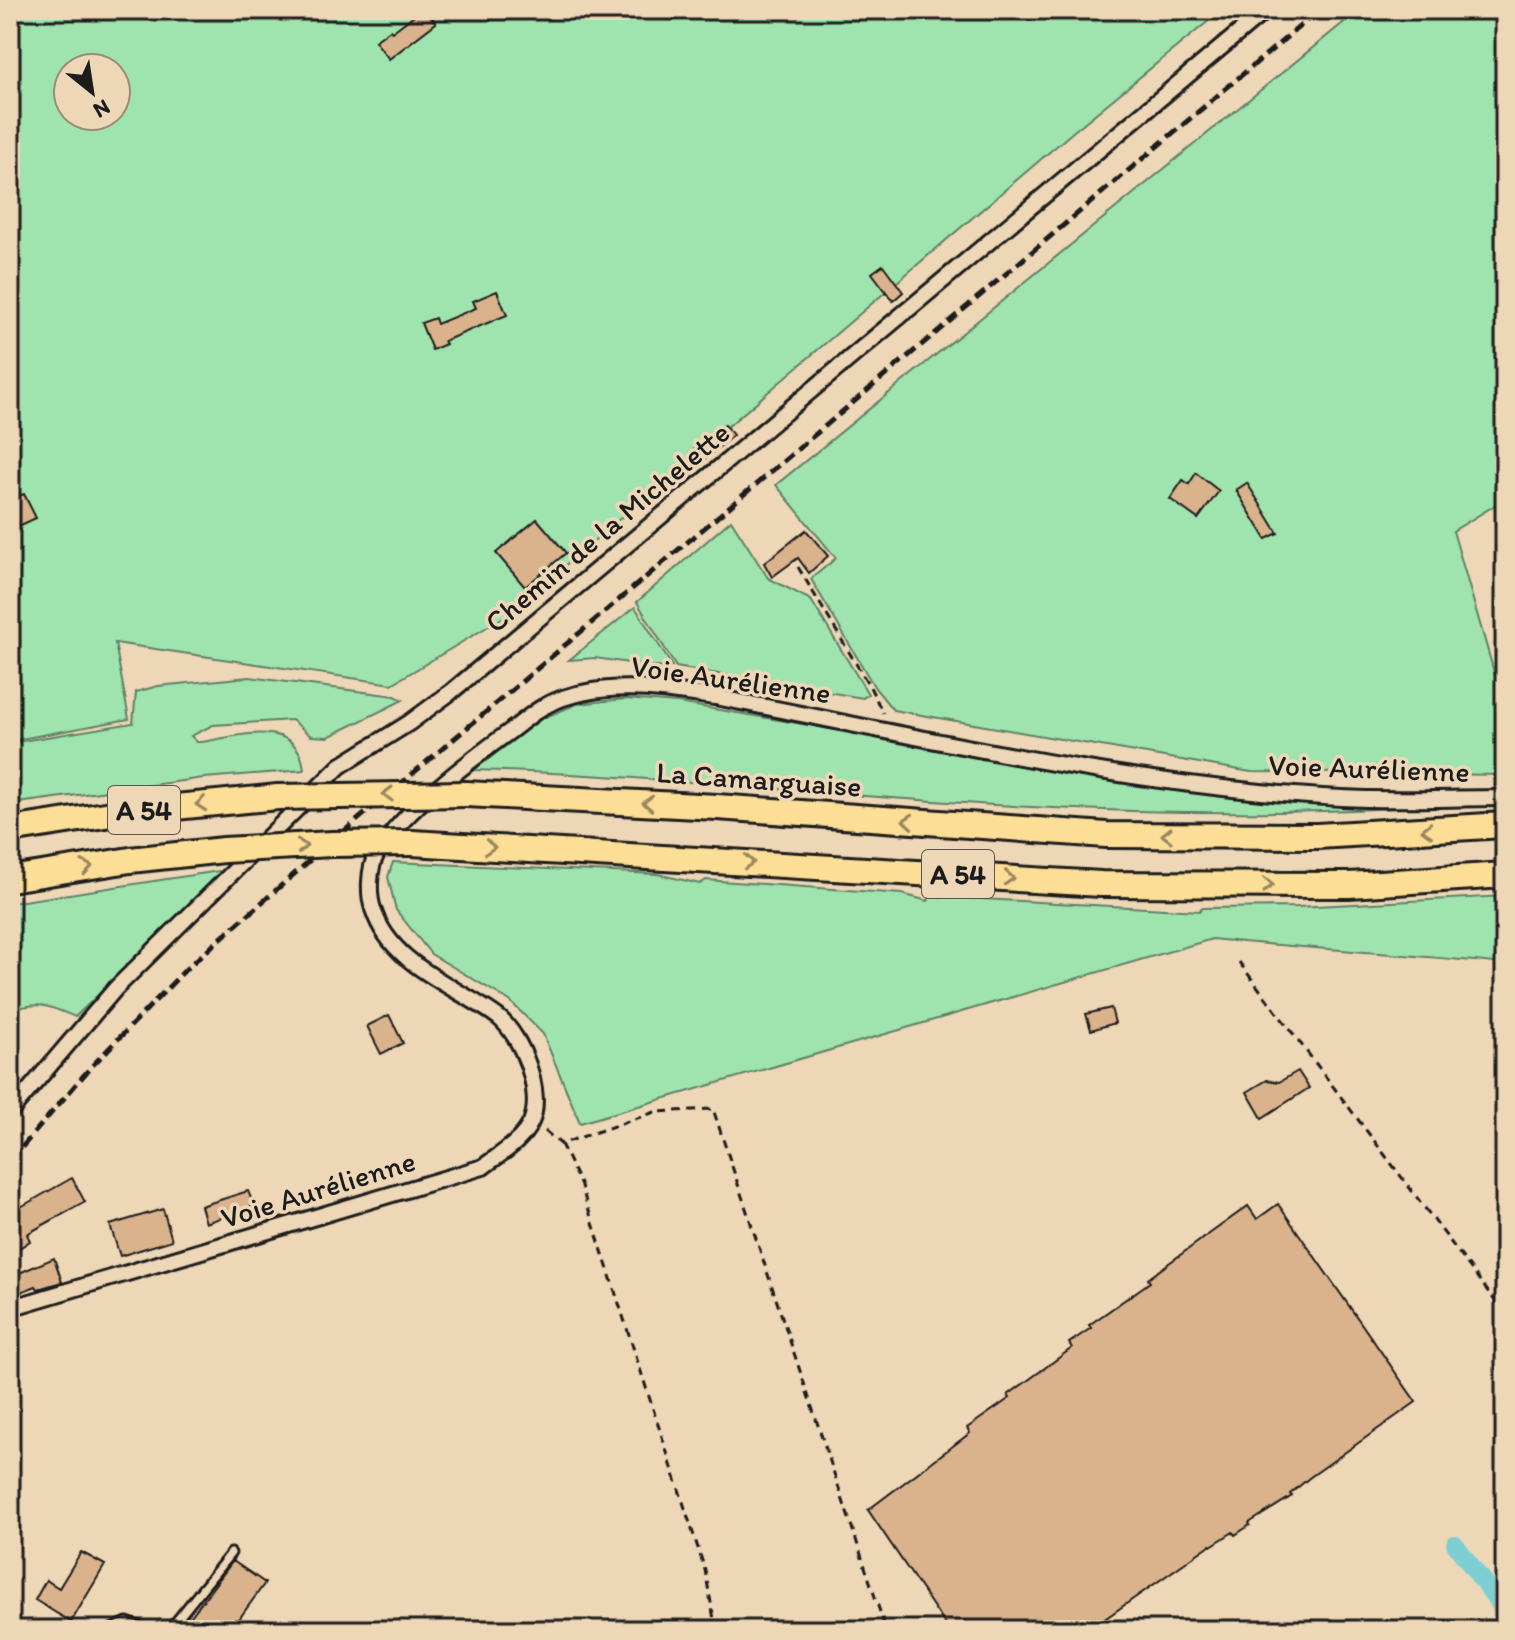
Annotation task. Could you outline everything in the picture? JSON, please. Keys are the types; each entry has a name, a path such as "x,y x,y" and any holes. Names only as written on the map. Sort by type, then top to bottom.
{"highway":[{"name":"La Camarguaise","path":"10,830 124,812 278,797 466,794 717,807 1106,835 1317,836 1505,825"},
{"name":"A 54","path":"10,879 130,860 224,850 412,843 1101,884 1349,885 1505,875"}],"street":[{"name":"Chemin de la Michelette","path":"10,1112 116,988 340,766 409,723 451,692 1266,10"},
{"name":"Voie Aurélienne","path":"10,1308 483,1167 515,1144 532,1120 535,1082 517,1039 500,1019 421,971 387,936 372,908 370,877 374,859 388,837 467,763 543,707 579,693 648,688 715,697 1111,773 1267,793 1343,799 1505,798"}],"lane":[{"path":"169,1630 231,1553"},
{"path":"109,1630 127,1622 150,1630"},
{"path":"41,1630 54,1630"}],"path":[{"path":"798,567 870,687 891,731"},
{"path":"1239,962 1505,1314"},
{"path":"561,1144 655,1112 713,1109 886,1630"},
{"path":"532,1120 561,1144 581,1186 700,1555 716,1630"}],"green space":[{"path":"10,10 1222,10 1074,131 507,615 392,684 115,643 129,719 10,741"},
{"path":"1359,10 1505,10 1505,499 1453,531 1505,710 1505,775 1251,772 893,710 875,688 811,579 836,558 776,485"},
{"path":"731,520 768,578 811,600 868,694 863,698 676,667 637,602"},
{"path":"635,607 672,666 663,668 595,658 569,660"},
{"path":"249,677 395,696 403,700 328,737 311,736 292,720 213,725 191,736 202,742 249,734 279,736 291,742 300,753 304,770 204,778 10,804 10,743 133,723 136,692 158,686"},
{"path":"625,699 678,703 1118,777 1498,801 1323,811 1148,811 961,803 613,777 474,770 541,719 577,704"},
{"path":"393,862 657,874 700,884 706,880 902,894 928,901 930,896 1200,911 1201,908 1297,907 1505,896 1505,964 1212,939 580,1123 543,1034 510,1001 431,954 396,910 388,877"},
{"path":"219,871 224,874 75,1017 44,1006 10,1010 10,903"}],"building":[{"path":"421,10 426,10 436,23 389,59 375,41"},
{"path":"883,265 903,292 893,301 872,273"},
{"path":"497,291 507,315 444,341 446,344 432,350 421,323 435,318 437,324 476,308 473,301"},
{"path":"725,425 733,435 699,464 690,453"},
{"path":"1196,473 1219,491 1198,519 1170,499 1183,480 1189,484"},
{"path":"1247,483 1278,533 1266,539 1236,490"},
{"path":"24,494 36,518 10,530 10,499"},
{"path":"537,519 566,553 525,587 496,553"},
{"path":"806,530 828,556 809,573 798,558 772,577 764,563"},
{"path":"1111,1008 1115,1023 1091,1030 1086,1014"},
{"path":"389,1015 403,1043 381,1054 367,1026"},
{"path":"1298,1071 1309,1088 1262,1118 1247,1092 1267,1080 1279,1082"},
{"path":"72,1178 85,1202 27,1234 30,1241 18,1249 10,1235 10,1213"},
{"path":"248,1191 254,1206 206,1223 201,1206"},
{"path":"1278,1204 1416,1402 1309,1478 1290,1494 1292,1496 1235,1535 1233,1532 1210,1545 1089,1630 949,1630 868,1510 970,1433 967,1428 1072,1348 1069,1343 1091,1328 1089,1325 1150,1282 1148,1279 1169,1263 1248,1206 1257,1219"},
{"path":"163,1209 172,1240 120,1256 110,1225"},
{"path":"54,1258 62,1282 38,1289 36,1286 10,1296 10,1277"},
{"path":"81,1552 105,1565 71,1622 35,1600 46,1580 59,1588"},
{"path":"233,1561 265,1583 231,1630 193,1630 185,1624"}],"waterway":[{"path":"1455,1544 1505,1611"}],"railway":[{"path":"10,1161 90,1068 187,968 316,855 1319,10"}]}
